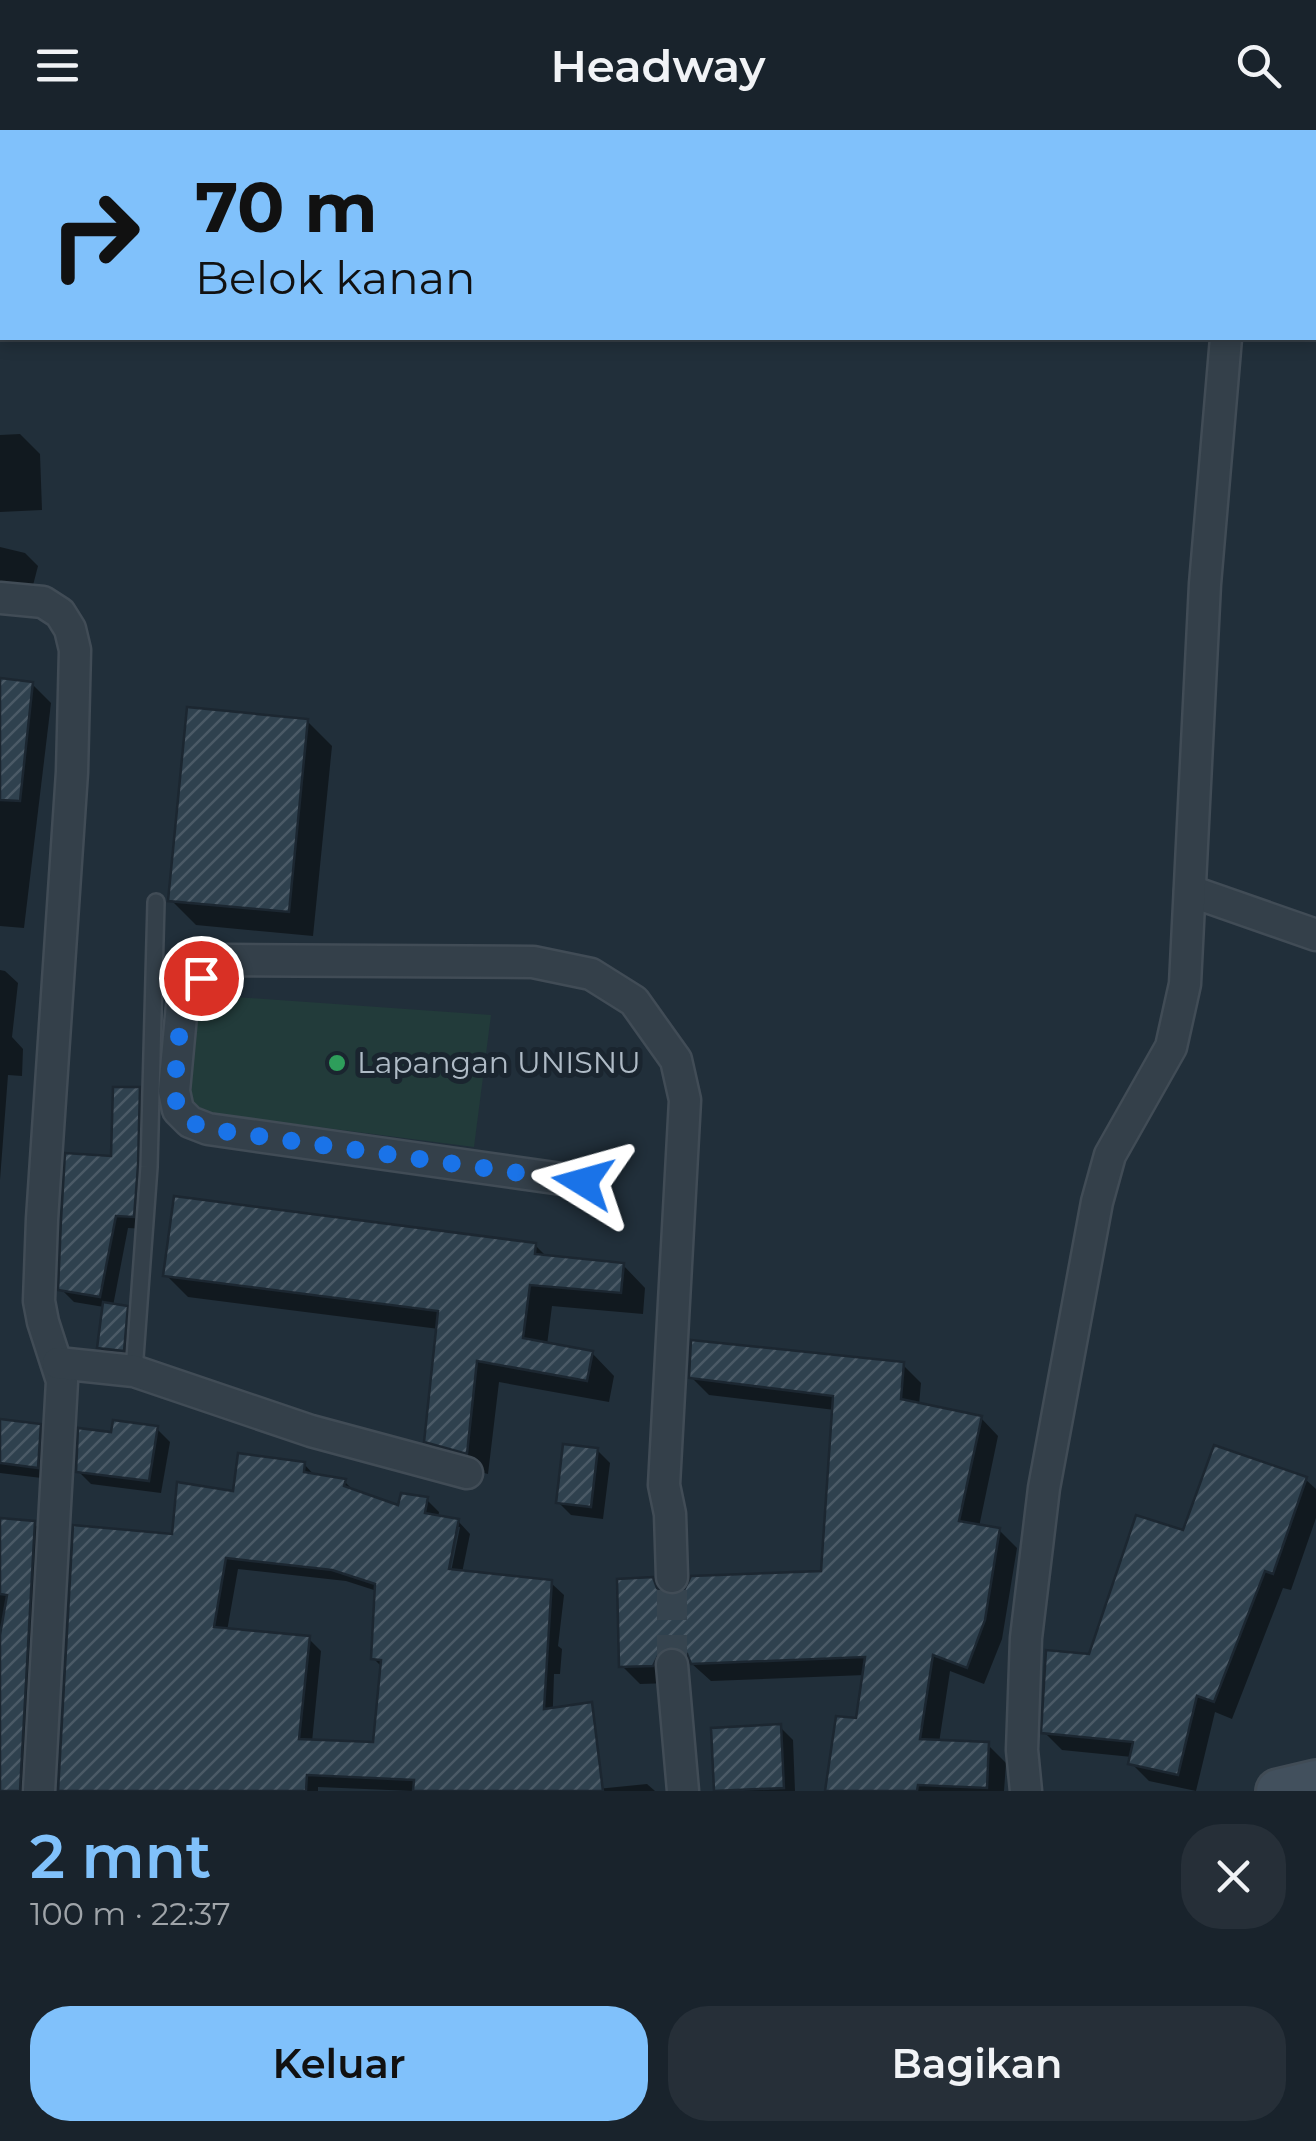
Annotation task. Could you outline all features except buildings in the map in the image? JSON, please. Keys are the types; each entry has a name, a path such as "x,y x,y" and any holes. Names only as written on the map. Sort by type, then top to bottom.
{"main road":[{"path":"1278,1791 1316,1782"}],"street":[{"path":"1026,1791 1022,1750 1026,1638 1044,1488 1097,1202 1110,1154 1171,1047 1185,984 1205,584 1226,340"},
{"path":"0,598 44,602 60,613 70,629 75,650 72,772 42,1219 42,1322 62,1381 39,1791"},
{"path":"1190,891 1316,934"},
{"path":"583,1182 208,1129 190,1122 178,1110 174,1091 182,1005 201,978 227,960 287,959 533,962 590,974 634,1001 676,1060 685,1100 664,1486 670,1514 672,1577"},
{"path":"58,1363 134,1371 311,1431 467,1472"},
{"path":"672,1665 683,1791"}],"lane":[{"path":"134,1371 149,1167 156,902"}],"green space":[{"name":"Lapangan UNISNU","path":"194,994 491,1015 474,1147 187,1110"}],"tunnel":[{"path":"672,1577 672,1665"}],"place":[{"name":"Lapangan UNISNU","path":"337,1063"}],"route":[{"path":"201,978 182,1005 174,1091 178,1110 190,1122 208,1129 583,1182"}]}
